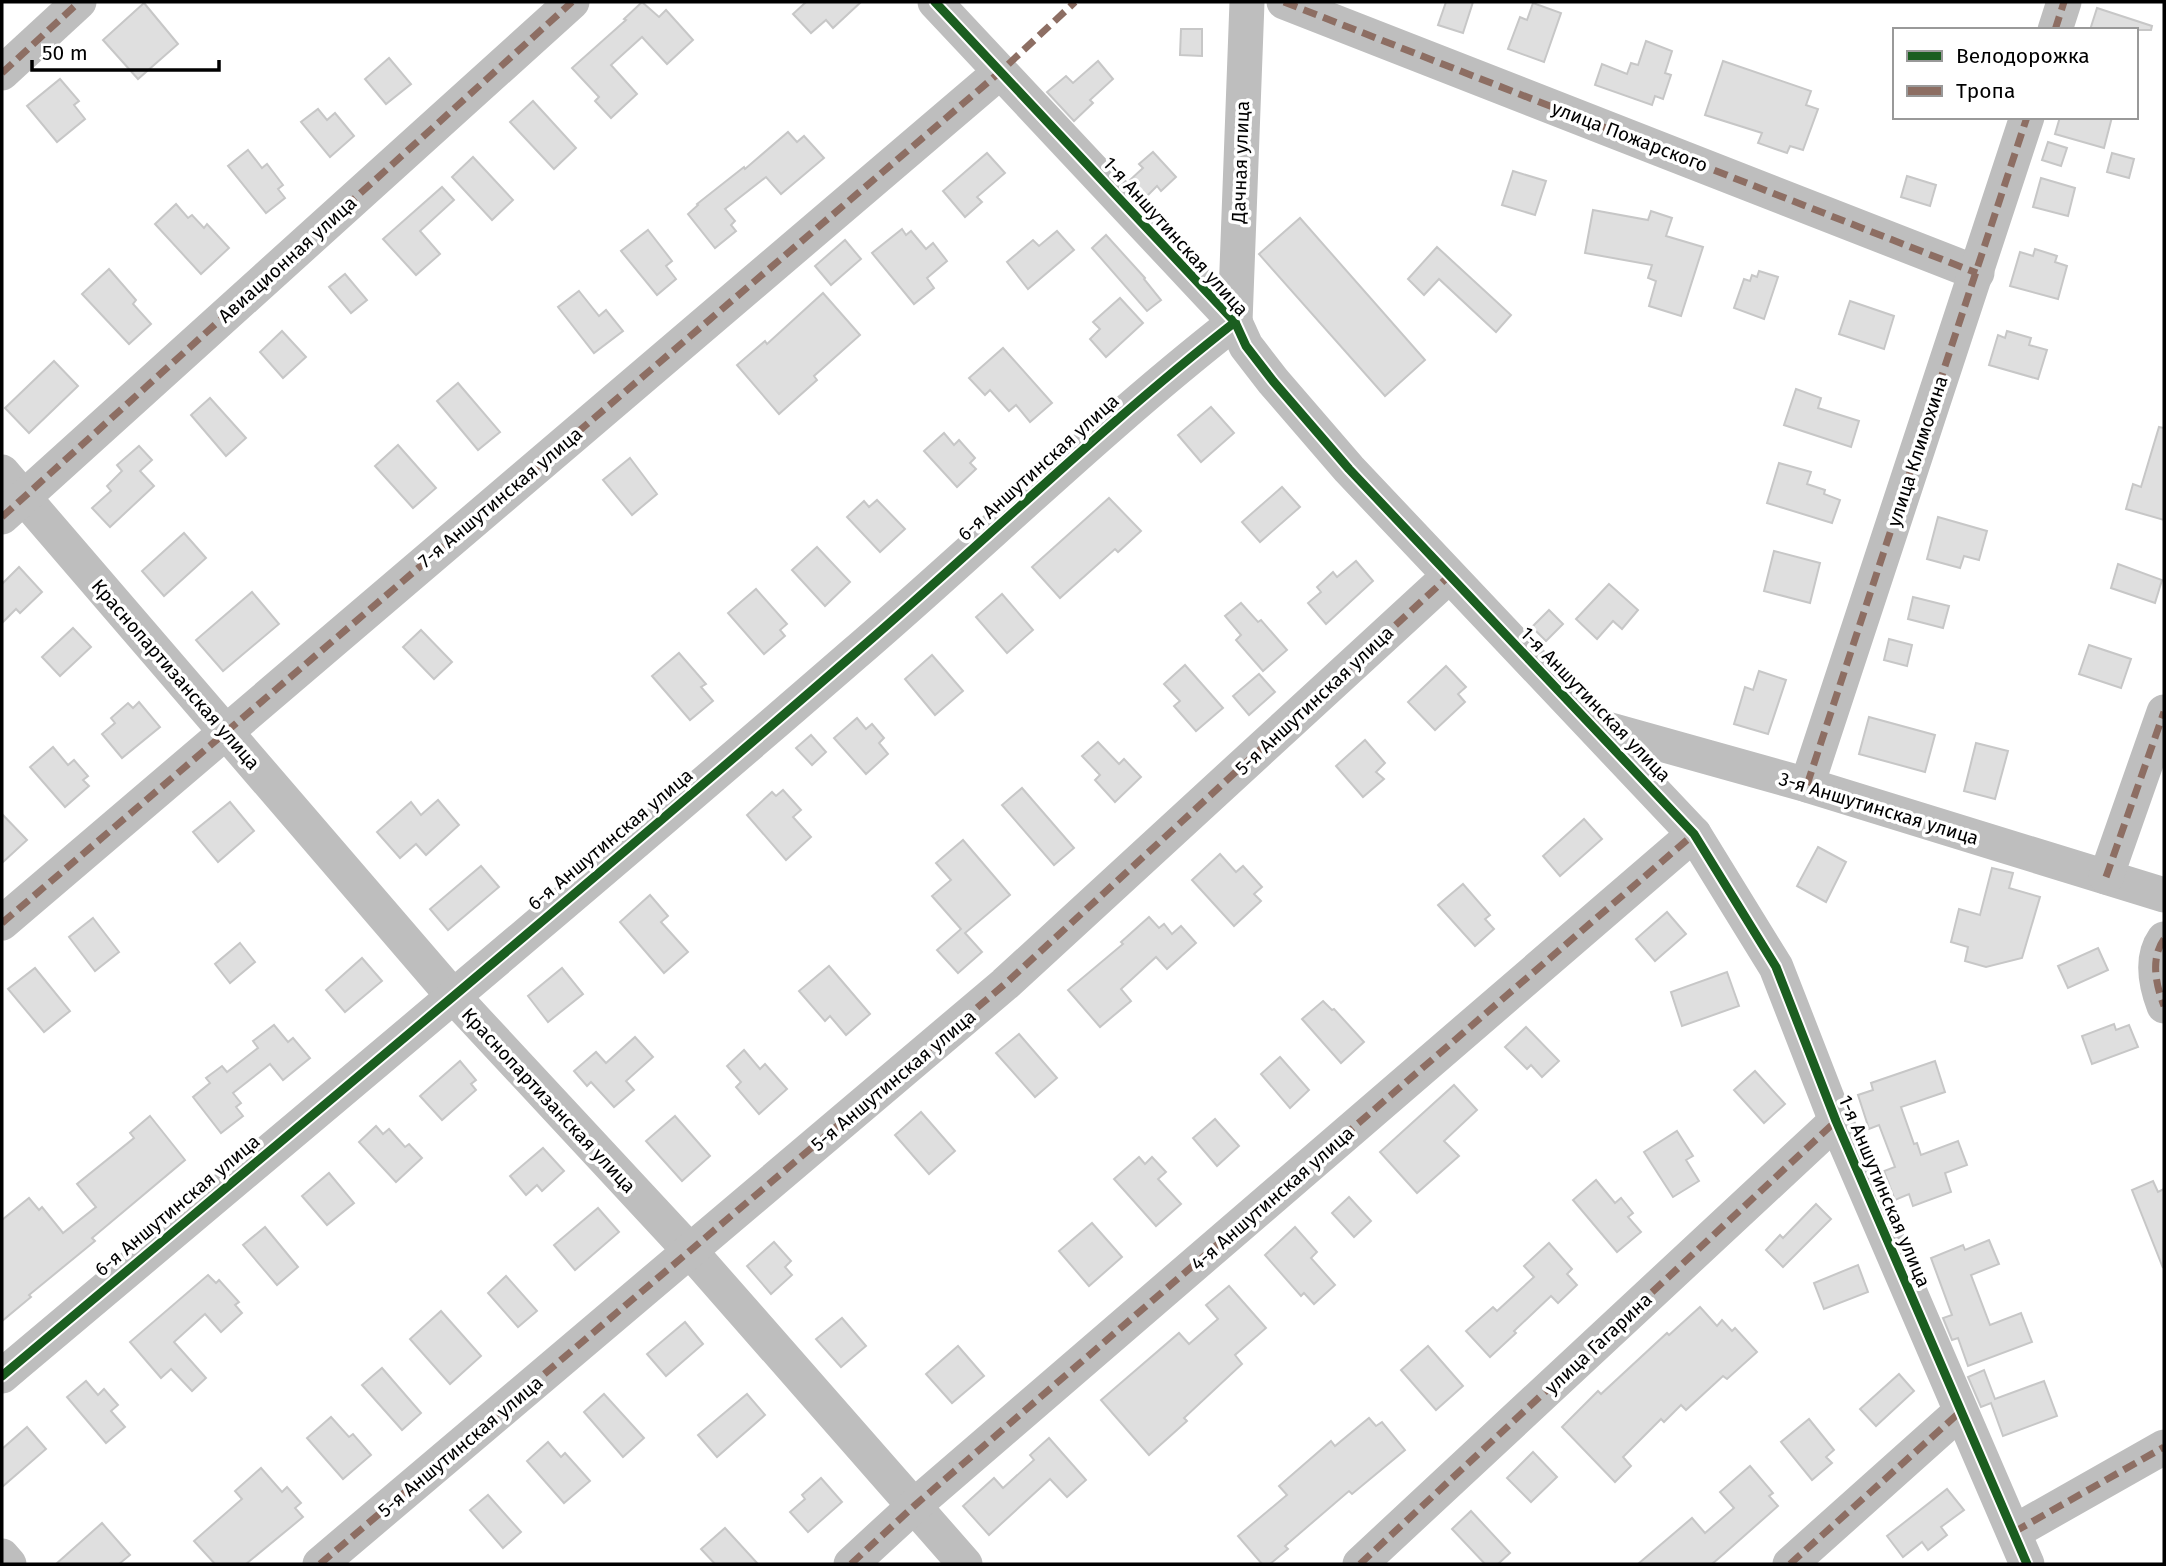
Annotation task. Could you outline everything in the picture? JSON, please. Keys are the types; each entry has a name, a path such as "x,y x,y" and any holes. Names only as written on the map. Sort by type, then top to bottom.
{"street":[{"path":"2,73 79,2"},
{"name":"Авиационная улица","path":"9,495 572,2"},
{"name":"1-я Аншутинская улица","path":"935,2 1235,322 1247,346 1273,381 1349,469 1694,834 1776,967 1836,1121 2027,1564"},
{"name":"Дачная улица","path":"1235,322 1247,2"},
{"name":"улица Пожарского","path":"1284,2 1977,272"},
{"path":"2056,28 2064,2"},
{"name":"7-я Аншутинская улица","path":"2,923 1000,72"},
{"name":"улица Климохина","path":"1807,785 2026,119"},
{"name":"6-я Аншутинская улица","path":"2,1376 856,653 1167,375 1235,322"},
{"name":"Краснопартизанская улица","path":"9,495 225,731 453,996 691,1252 965,1564"},
{"name":"5-я Аншутинская улица","path":"320,1564 1005,984 1449,576"},
{"path":"2105,877 2164,712"},
{"name":"3-я Аншутинская улица","path":"1593,725 1807,785 2164,895"},
{"name":"4-я Аншутинская улица","path":"851,1564 914,1506 1694,834"},
{"path":"2164,939 2159,947 2155,966 2164,1006"},
{"name":"улица Гагарина","path":"1360,1564 1836,1121"},
{"path":"1790,1564 1960,1412"},
{"path":"2014,1532 2164,1447"},
{"path":"2,1556 9,1564"}],"building":[{"path":"642,2 659,17 666,10 693,40 667,64 642,37 611,65 637,94 611,118 595,101 599,97 572,68 626,20 624,19"},
{"path":"806,2 861,2 833,28 826,20 811,33 793,14"},
{"path":"1446,2 1473,2 1463,33 1438,25"},
{"path":"144,3 178,44 138,79 103,40"},
{"path":"1533,3 1561,13 1544,62 1508,49 1520,17 1527,20"},
{"path":"2097,8 2152,26 2151,30 2091,28"},
{"path":"1181,29 1202,29 1202,56 1180,55"},
{"path":"1646,41 1672,51 1665,73 1671,75 1663,99 1655,96 1652,105 1595,85 1602,64 1627,74 1631,63 1638,65"},
{"path":"389,58 411,84 386,104 365,79"},
{"path":"1098,61 1113,79 1090,100 1093,103 1074,121 1047,92 1066,76 1073,83"},
{"path":"1723,61 1811,91 1806,105 1818,109 1803,150 1790,146 1787,153 1758,143 1762,133 1705,115"},
{"path":"60,79 79,101 74,105 85,119 57,142 27,106"},
{"path":"533,101 576,148 554,169 510,122"},
{"path":"318,109 327,120 335,113 354,136 330,157 301,122"},
{"path":"2059,119 2111,119 2104,148 2055,134"},
{"path":"788,132 797,142 804,136 824,158 781,194 766,177 725,209 735,221 731,225 736,231 715,248 688,214"},
{"path":"2048,142 2067,148 2061,166 2042,160"},
{"path":"248,150 262,168 267,164 283,185 278,189 285,198 266,213 228,166"},
{"path":"1153,152 1176,177 1161,191 1157,186 1146,197 1130,180 1143,168 1139,164"},
{"path":"987,153 1005,173 977,197 982,202 965,217 943,191"},
{"path":"2112,153 2134,159 2129,178 2107,172"},
{"path":"473,157 513,200 492,220 452,177"},
{"path":"1513,171 1546,181 1535,215 1502,205"},
{"path":"1907,176 1936,185 1930,206 1901,197"},
{"path":"2041,178 2075,188 2068,216 2033,207"},
{"path":"442,187 454,200 420,231 440,254 416,275 383,239"},
{"path":"176,204 188,218 192,215 204,228 207,224 229,248 201,274 155,224"},
{"path":"1593,210 1648,220 1651,211 1672,218 1666,236 1703,247 1681,316 1649,306 1656,281 1648,278 1652,265 1585,253"},
{"path":"1300,218 1425,360 1385,396 1259,254"},
{"path":"902,229 906,235 911,231 926,249 933,243 947,261 927,278 934,288 914,304 872,253"},
{"path":"648,230 672,261 666,266 676,279 657,295 621,251"},
{"path":"1057,231 1074,250 1028,289 1007,262 1033,240 1039,246"},
{"path":"1106,235 1161,300 1147,311 1092,248"},
{"path":"845,240 861,259 831,285 815,266"},
{"path":"1437,247 1511,315 1496,332 1439,279 1424,295 1408,279"},
{"path":"2035,249 2057,256 2055,262 2067,266 2058,299 2010,286 2020,252 2033,256"},
{"path":"109,269 136,300 133,304 151,324 129,344 82,294"},
{"path":"1759,271 1778,277 1764,319 1734,308 1744,279 1750,281 1752,275 1757,277"},
{"path":"345,274 367,300 351,313 329,287"},
{"path":"579,291 599,316 606,310 623,331 594,353 558,307"},
{"path":"823,293 860,335 814,376 817,380 779,414 737,365 765,341 767,344"},
{"path":"1120,298 1143,323 1106,357 1090,339 1100,329 1093,322"},
{"path":"1850,301 1894,316 1884,349 1839,334"},
{"path":"282,331 306,357 283,378 260,352"},
{"path":"2007,331 2031,338 2029,345 2047,350 2038,379 1989,365 1998,335 2005,338"},
{"path":"1003,348 1052,403 1030,422 1016,405 1009,411 990,390 985,395 969,378"},
{"path":"54,361 78,386 29,433 5,408"},
{"path":"458,383 500,432 478,450 437,401"},
{"path":"1796,389 1821,398 1818,408 1859,421 1851,447 1784,425"},
{"path":"210,398 246,438 226,456 191,415"},
{"path":"1211,407 1234,433 1201,462 1178,435"},
{"path":"2159,427 2164,428 2164,520 2126,509 2133,484 2141,487"},
{"path":"944,433 954,445 959,440 975,458 970,463 976,469 957,487 924,451"},
{"path":"398,445 436,488 413,508 375,466"},
{"path":"139,446 152,460 140,471 154,486 110,527 92,508 111,491 107,486 122,471 117,465"},
{"path":"630,458 657,494 632,515 603,480"},
{"path":"1779,463 1811,472 1807,484 1825,490 1824,494 1840,500 1832,523 1767,503"},
{"path":"1282,487 1300,507 1260,542 1242,522"},
{"path":"1109,498 1141,531 1118,552 1115,549 1060,598 1032,567"},
{"path":"877,500 905,529 880,552 847,517 864,501 869,507"},
{"path":"1938,517 1987,531 1979,560 1964,556 1960,568 1927,559"},
{"path":"184,533 206,558 164,596 142,571"},
{"path":"817,547 850,582 825,606 792,570"},
{"path":"1774,551 1820,563 1810,603 1764,591"},
{"path":"1356,561 1373,581 1326,624 1308,603 1321,592 1317,587 1333,572 1337,577"},
{"path":"2118,564 2162,580 2155,603 2111,588"},
{"path":"19,567 42,592 20,613 16,609 2,623 2,584"},
{"path":"1609,584 1638,610 1622,629 1613,621 1597,639 1576,619"},
{"path":"756,589 787,624 780,630 785,636 764,654 728,613"},
{"path":"252,592 279,624 223,671 196,640"},
{"path":"1002,594 1033,630 1007,653 976,617"},
{"path":"1913,597 1949,606 1943,628 1908,619"},
{"path":"1241,603 1258,622 1261,620 1287,650 1263,671 1236,640 1241,635 1225,616"},
{"path":"1549,610 1563,624 1546,641 1532,627"},
{"path":"73,628 91,647 60,676 42,657"},
{"path":"421,630 452,662 434,679 403,647"},
{"path":"1889,639 1912,645 1907,666 1884,660"},
{"path":"2089,645 2131,659 2121,688 2079,674"},
{"path":"679,653 706,684 701,687 713,701 690,720 652,676"},
{"path":"932,655 963,691 935,715 905,679"},
{"path":"1185,665 1223,708 1196,731 1174,706 1180,701 1164,684"},
{"path":"1446,666 1466,687 1458,694 1465,702 1435,730 1408,702"},
{"path":"1759,671 1786,680 1768,734 1734,724 1745,687 1753,690"},
{"path":"1259,674 1275,692 1249,715 1233,696"},
{"path":"139,702 160,727 122,758 102,734 115,723 111,718 128,703 133,708"},
{"path":"1869,717 1935,735 1925,772 1859,754"},
{"path":"857,718 866,729 872,724 884,738 879,743 888,754 866,774 834,738"},
{"path":"811,735 826,752 812,765 796,748"},
{"path":"1365,740 1385,763 1376,772 1384,779 1363,797 1336,766"},
{"path":"1098,742 1119,764 1124,759 1141,777 1115,802 1095,780 1100,775 1082,756"},
{"path":"1976,743 2008,751 1995,799 1964,791"},
{"path":"53,747 68,765 74,760 88,776 83,780 89,786 65,807 30,767"},
{"path":"1022,788 1074,848 1054,865 1002,805"},
{"path":"783,790 801,810 793,817 811,837 786,860 747,815 772,792 776,796"},
{"path":"438,800 459,825 426,855 416,844 400,858 377,832 411,802 421,815"},
{"path":"230,802 254,831 218,862 193,832"},
{"path":"2,814 27,840 2,863"},
{"path":"1584,819 1602,839 1560,876 1543,856"},
{"path":"963,840 1010,895 965,933 982,952 958,973 937,950 961,929 932,896 951,880 936,863"},
{"path":"1818,847 1846,862 1826,902 1797,886"},
{"path":"1220,854 1236,872 1243,866 1262,887 1254,894 1261,901 1234,926 1192,880"},
{"path":"481,866 499,887 448,930 430,909"},
{"path":"1992,868 2013,873 2009,888 2040,897 2022,958 1986,967 1965,961 1968,947 1951,942 1959,909 1980,915"},
{"path":"1463,884 1490,915 1485,919 1494,929 1475,946 1438,905"},
{"path":"650,895 668,916 661,922 688,952 664,973 620,922"},
{"path":"1667,912 1686,934 1655,961 1636,939"},
{"path":"1149,917 1159,928 1164,924 1172,934 1181,926 1196,943 1167,969 1156,957 1121,989 1131,1001 1100,1027 1068,990 1123,944 1121,942"},
{"path":"93,918 119,952 95,971 69,937"},
{"path":"240,943 255,962 230,983 215,964"},
{"path":"2098,948 2108,970 2068,988 2058,966"},
{"path":"362,958 382,981 345,1012 326,990"},
{"path":"829,966 870,1014 846,1035 830,1016 825,1021 799,991"},
{"path":"35,968 70,1011 44,1032 8,989"},
{"path":"562,968 583,994 548,1022 528,996"},
{"path":"1727,972 1739,1006 1682,1026 1671,992"},
{"path":"1323,1001 1334,1009 1364,1042 1341,1063 1302,1019"},
{"path":"2114,1024 2116,1030 2129,1025 2138,1047 2092,1064 2082,1036"},
{"path":"274,1025 288,1042 293,1038 310,1058 283,1080 270,1064 233,1093 241,1103 236,1107 243,1116 221,1133 193,1097 210,1083 206,1078 222,1066 227,1072 258,1048 253,1041"},
{"path":"1526,1027 1559,1061 1542,1077 1531,1065 1527,1069 1505,1047"},
{"path":"1019,1034 1057,1078 1035,1097 996,1053"},
{"path":"635,1037 653,1057 626,1081 634,1090 614,1107 591,1082 587,1086 574,1071 596,1052 606,1063"},
{"path":"744,1050 760,1069 765,1064 787,1089 759,1114 736,1087 741,1082 727,1066"},
{"path":"1280,1057 1309,1090 1290,1108 1261,1074"},
{"path":"460,1061 476,1080 471,1084 476,1090 442,1120 420,1096"},
{"path":"1935,1061 1945,1092 1901,1107 1914,1144 1917,1143 1921,1155 1958,1141 1967,1165 1945,1173 1951,1192 1913,1206 1909,1194 1895,1200 1884,1171 1895,1167 1879,1125 1869,1129 1858,1095 1873,1090 1871,1083"},
{"path":"1755,1071 1785,1104 1764,1123 1734,1090"},
{"path":"1454,1085 1477,1110 1444,1141 1459,1156 1417,1193 1380,1152"},
{"path":"921,1112 955,1151 929,1174 895,1135"},
{"path":"150,1116 185,1160 92,1238 95,1241 29,1295 31,1297 2,1321 2,1220 29,1198 39,1210 42,1207 63,1233 96,1207 77,1184 134,1138 130,1133"},
{"path":"675,1116 710,1156 682,1181 646,1141"},
{"path":"1215,1119 1239,1146 1217,1166 1193,1138"},
{"path":"376,1126 383,1134 389,1129 405,1147 409,1144 422,1158 396,1182 359,1142"},
{"path":"1677,1131 1693,1156 1686,1160 1699,1181 1673,1197 1644,1152"},
{"path":"543,1148 564,1171 542,1191 537,1185 526,1195 510,1176"},
{"path":"1139,1157 1145,1164 1152,1157 1166,1172 1158,1179 1181,1204 1156,1226 1114,1179"},
{"path":"329,1173 354,1203 327,1225 302,1196"},
{"path":"1596,1180 1615,1203 1621,1198 1633,1213 1628,1217 1641,1232 1617,1252 1573,1200"},
{"path":"2153,1181 2158,1192 2164,1189 2163,1268 2132,1190"},
{"path":"1349,1197 1371,1221 1354,1237 1332,1213"},
{"path":"1816,1204 1831,1219 1783,1267 1766,1250 1780,1235 1783,1238"},
{"path":"598,1208 619,1232 575,1270 554,1245"},
{"path":"1092,1223 1122,1257 1089,1286 1059,1251"},
{"path":"265,1227 298,1267 277,1285 243,1245"},
{"path":"1295,1227 1317,1252 1311,1258 1335,1285 1314,1304 1304,1293 1301,1296 1265,1255"},
{"path":"1989,1240 1999,1264 1971,1275 1990,1325 2021,1313 2032,1342 1968,1366 1958,1338 1952,1340 1943,1318 1952,1315 1931,1258 1963,1245 1965,1250"},
{"path":"774,1242 791,1261 785,1267 792,1275 771,1294 747,1266"},
{"path":"1549,1243 1572,1269 1567,1274 1577,1285 1558,1303 1551,1296 1490,1357 1466,1331 1493,1307 1497,1311 1534,1277 1524,1266"},
{"path":"1858,1265 1868,1292 1824,1309 1814,1283"},
{"path":"208,1275 216,1283 219,1280 239,1302 235,1305 242,1313 221,1332 205,1314 174,1342 206,1378 192,1391 171,1369 161,1378 130,1342"},
{"path":"506,1276 537,1311 518,1327 488,1293"},
{"path":"1229,1286 1266,1328 1235,1355 1242,1364 1184,1418 1187,1421 1149,1455 1101,1400 1179,1333 1189,1344 1218,1319 1206,1305"},
{"path":"1700,1307 1717,1326 1722,1320 1732,1331 1735,1328 1757,1352 1727,1379 1723,1376 1686,1410 1681,1405 1664,1422 1661,1419 1623,1457 1631,1466 1615,1482 1562,1427 1598,1391 1601,1394 1667,1333 1669,1335"},
{"path":"441,1311 481,1356 450,1384 410,1339"},
{"path":"842,1318 866,1346 841,1367 816,1339"},
{"path":"685,1322 703,1344 666,1376 647,1354"},
{"path":"958,1346 984,1376 952,1403 926,1374"},
{"path":"1428,1346 1463,1386 1436,1410 1401,1370"},
{"path":"382,1368 421,1413 402,1430 362,1385"},
{"path":"1984,1370 1995,1399 2044,1381 2057,1416 2003,1436 1991,1403 1981,1407 1968,1377"},
{"path":"1899,1374 1914,1391 1876,1426 1860,1409"},
{"path":"86,1381 98,1395 104,1389 118,1405 111,1411 125,1427 106,1443 67,1397"},
{"path":"604,1394 644,1438 623,1457 584,1412"},
{"path":"747,1394 765,1415 717,1457 698,1435"},
{"path":"331,1417 349,1437 353,1434 371,1455 343,1479 307,1438"},
{"path":"1369,1418 1376,1426 1382,1422 1405,1450 1352,1494 1349,1491 1285,1546 1288,1549 1270,1564 1262,1564 1238,1536 1287,1495 1279,1486 1331,1441 1335,1446"},
{"path":"1809,1419 1834,1450 1826,1457 1832,1463 1812,1480 1781,1442"},
{"path":"27,1427 46,1449 2,1487 2,1449"},
{"path":"1049,1438 1086,1480 1067,1497 1050,1479 989,1535 963,1506 994,1478 1003,1488 1034,1460 1030,1455"},
{"path":"548,1442 561,1457 565,1453 590,1481 564,1503 527,1461"},
{"path":"1533,1452 1557,1477 1531,1502 1507,1478"},
{"path":"1750,1466 1773,1493 1769,1496 1778,1506 1726,1552 1712,1564 1638,1564 1692,1518 1705,1533 1734,1508 1720,1492"},
{"path":"261,1468 282,1492 287,1487 301,1503 295,1508 303,1517 246,1564 215,1564 194,1541 242,1499 235,1491"},
{"path":"821,1478 842,1502 808,1532 790,1512 805,1499 802,1495"},
{"path":"1947,1489 1964,1510 1941,1527 1947,1535 1928,1550 1922,1542 1903,1557 1887,1536"},
{"path":"488,1495 521,1532 503,1548 470,1510"},
{"path":"1471,1511 1510,1553 1498,1564 1485,1564 1452,1529"},
{"path":"102,1523 130,1555 119,1564 56,1564"},
{"path":"725,1528 758,1564 715,1564 701,1549"}],"marked path":[{"path":"2,73 79,2"},
{"path":"2,517 572,2"},
{"path":"2,923 1000,72 1075,2"},
{"path":"1284,2 1977,273"},
{"path":"2056,28 2064,2"},
{"path":"1807,785 2026,119"},
{"path":"320,1564 1005,984 1449,576"},
{"path":"2106,877 2164,712"},
{"path":"851,1564 914,1506 1694,834"},
{"path":"2164,939 2156,963 2157,981 2164,1006"},
{"path":"1360,1564 1836,1121"},
{"path":"1790,1564 1960,1412"},
{"path":"2014,1532 2164,1447"}],"cycle path":[{"path":"935,2 1235,322 1246,346 1273,381 1349,469 1694,834 1776,967 1836,1121 2027,1564"},
{"path":"2,1376 642,836 902,612 1137,402 1235,322"}]}
